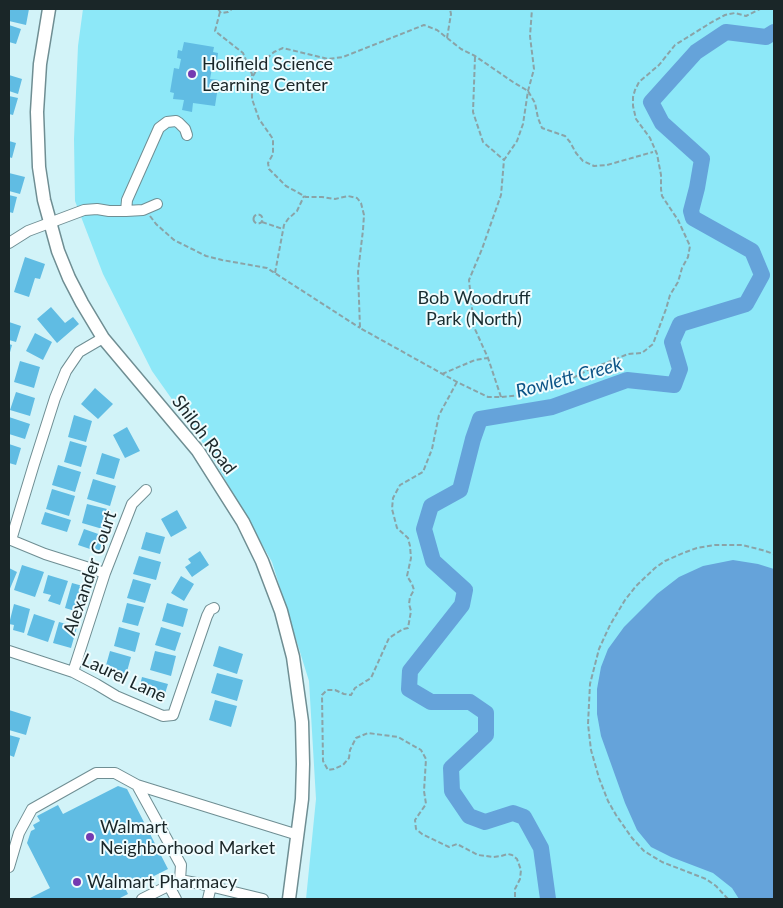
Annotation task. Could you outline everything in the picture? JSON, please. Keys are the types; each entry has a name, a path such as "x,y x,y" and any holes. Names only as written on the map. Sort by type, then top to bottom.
{"main road":[{"name":"Shiloh Road","path":"49,9 40,64 37,112 39,166 44,200 58,251 69,278 103,338 198,451 243,522 265,569 281,611 293,657 300,696 302,722 302,799 290,899"}],"street":[{"path":"126,211 127,200 159,128 167,122 176,121 185,129 188,135"},
{"path":"10,240 28,231 84,210 126,211 145,209 157,204"},
{"path":"103,338 79,352 66,371 55,398 11,540 45,554 105,573"},
{"name":"Alexander Court","path":"74,672 105,573 132,504 146,490"},
{"name":"Laurel Lane","path":"9,651 74,672 116,696 163,716 173,715 207,616 210,610 214,608"},
{"path":"9,867 19,833 32,809 96,773 115,774 136,785 298,835"},
{"path":"136,785 182,864 180,880"},
{"path":"146,899 180,880 211,886 249,898 263,899"},
{"path":"169,886 176,899"},
{"path":"208,899 211,886"}],"path":[{"path":"218,9 220,12 215,32 243,53 252,74 252,99 259,119 273,139 273,154 268,164 269,169 286,186 306,198 322,197 335,200 348,196 357,198 361,203 364,222 358,272 360,328"},
{"path":"220,12 228,12 232,9"},
{"path":"447,38 451,14 450,9"},
{"path":"502,397 474,327 469,280 501,194 504,160 517,141 523,124 528,91 534,69 530,36 532,9"},
{"path":"145,209 156,224 174,240 206,256 267,268 360,328 442,374 488,397 531,394 565,382 628,354 642,352 653,344 664,317 670,295 678,282 688,257 690,246 678,220 662,196 657,154 650,138 636,119 633,106 635,90 639,82 659,65 675,45 725,15 735,13 746,16 760,9"},
{"path":"252,78 260,64 274,52 283,48 328,59 344,57 424,24 437,30 461,49 475,56 528,91 542,128 565,136 582,161 594,166 607,165 653,152"},
{"path":"475,56 473,112 483,142 504,160"},
{"path":"275,273 283,229 288,219 297,211 304,196"},
{"path":"262,222 283,229"},
{"path":"442,374 475,360 488,358"},
{"path":"457,382 439,414 432,449 423,472 400,485 393,498 392,509 398,528 408,538 410,546 411,558 408,576 414,590 410,597 411,611 408,628 389,638 371,678 355,688 351,695 335,690 327,690 322,695 323,760 328,770 343,766 349,758 350,750 356,738 368,733 398,737 421,750 426,759 424,791 426,804 415,820 416,829 422,834 449,847 457,844 478,855 493,857 512,855 517,859 521,870 520,879 515,889 515,899"},
{"path":"728,899 716,886 706,880 662,862 644,851 616,815 599,778 591,750 588,724 590,684 599,649 610,625 630,593 655,568 683,553 715,545 742,545 774,554"}],"green space":[{"name":"Bob Woodruff Park (North)","path":"83,9 774,9 774,899 306,899 316,799 309,681 272,562 210,453 152,371 103,274 75,201 74,139 78,46"}],"shaded area":[{"path":"733,560 774,569 774,899 739,899 732,888 713,873 651,847 637,830 625,803 601,736 597,714 597,689 601,667 608,649 624,627 657,594 679,577 703,566"}],"building":[{"path":"10,9 29,9 26,25 9,21"},
{"path":"9,25 21,29 16,44 9,42"},
{"name":"Holifield Science Learning Center","path":"184,42 214,47 213,52 218,53 216,69 212,68 210,79 219,80 215,106 193,103 192,112 182,110 184,100 173,99 174,93 170,92 174,68 179,69 181,59 177,58 178,50 182,51"},
{"path":"9,75 22,79 18,94 9,91"},
{"path":"9,96 18,98 13,115 9,114"},
{"path":"9,141 16,143 12,158 9,157"},
{"path":"9,173 25,177 20,194 9,191"},
{"path":"9,195 17,197 13,213 9,212"},
{"path":"25,257 45,264 40,279 35,278 29,297 14,292"},
{"path":"51,307 65,323 73,317 79,324 57,343 37,319"},
{"path":"9,322 21,326 16,342 9,340"},
{"path":"35,333 52,342 43,360 26,351"},
{"path":"9,344 12,345 9,356"},
{"path":"20,361 40,367 34,388 14,382"},
{"path":"95,388 113,404 98,419 81,404"},
{"path":"16,392 35,398 30,416 10,410"},
{"path":"74,415 92,421 86,442 68,437"},
{"path":"9,417 30,424 25,439 9,434"},
{"path":"127,427 140,451 125,458 113,435"},
{"path":"70,441 87,446 81,467 64,462"},
{"path":"9,444 21,448 16,465 9,463"},
{"path":"102,453 120,459 114,479 96,474"},
{"path":"58,465 81,472 75,492 52,485"},
{"path":"93,479 116,486 110,506 87,499"},
{"path":"52,489 75,496 69,516 46,509"},
{"path":"87,504 111,510 106,530 82,523"},
{"path":"177,510 187,528 171,537 161,519"},
{"path":"45,512 71,520 67,532 41,524"},
{"path":"84,529 104,536 99,552 78,545"},
{"path":"146,532 165,537 160,554 141,549"},
{"path":"200,551 209,565 192,577 185,567 191,563 188,559"},
{"path":"139,556 161,562 156,580 133,574"},
{"path":"22,565 44,572 35,597 14,590"},
{"path":"9,568 17,572 9,591"},
{"path":"48,575 68,581 60,605 48,601 51,595 43,593"},
{"path":"181,576 194,584 184,601 171,593"},
{"path":"133,579 151,584 145,603 127,598"},
{"path":"72,583 90,588 82,613 65,608"},
{"path":"127,603 144,607 138,626 122,622"},
{"path":"167,603 188,609 183,627 162,621"},
{"path":"14,604 30,609 24,633 13,630 14,625 9,624"},
{"path":"34,614 55,621 48,642 27,635"},
{"path":"59,622 77,627 71,648 53,643"},
{"path":"119,627 140,633 135,652 114,646"},
{"path":"161,627 181,633 175,651 155,645"},
{"path":"219,646 243,654 237,674 213,666"},
{"path":"110,651 131,657 126,675 105,669"},
{"path":"155,651 176,656 171,676 150,670"},
{"path":"217,673 243,680 237,701 211,693"},
{"path":"142,677 168,684 163,700 138,693"},
{"path":"215,700 237,706 231,727 209,720"},
{"path":"9,710 31,717 26,735 9,730"},
{"path":"9,735 20,738 14,757 9,755"},
{"name":"Walmart Neighborhood Market","path":"118,786 127,789 168,869 126,890 128,894 118,899 28,899 50,888 27,843 31,831 35,829 33,825 40,821 37,816 58,805 63,814"}],"waterway":[{"name":"Rowlett Creek","path":"548,899 541,848 524,817 513,813 485,822 469,816 452,791 451,768 486,735 486,713 470,702 431,702 409,689 410,671 462,605 465,590 433,561 424,529 431,506 460,490 480,419 552,407 627,380 674,385 680,369 672,342 680,324 746,304 762,275 752,251 693,218 691,211 702,159 662,123 651,102 696,52 726,32 766,37 774,32"}],"place":[{"name":"Holifield Science Learning Center","path":"192,74"},
{"name":"Walmart Neighborhood Market","path":"90,837"},
{"name":"Walmart Pharmacy","path":"77,882"}]}
